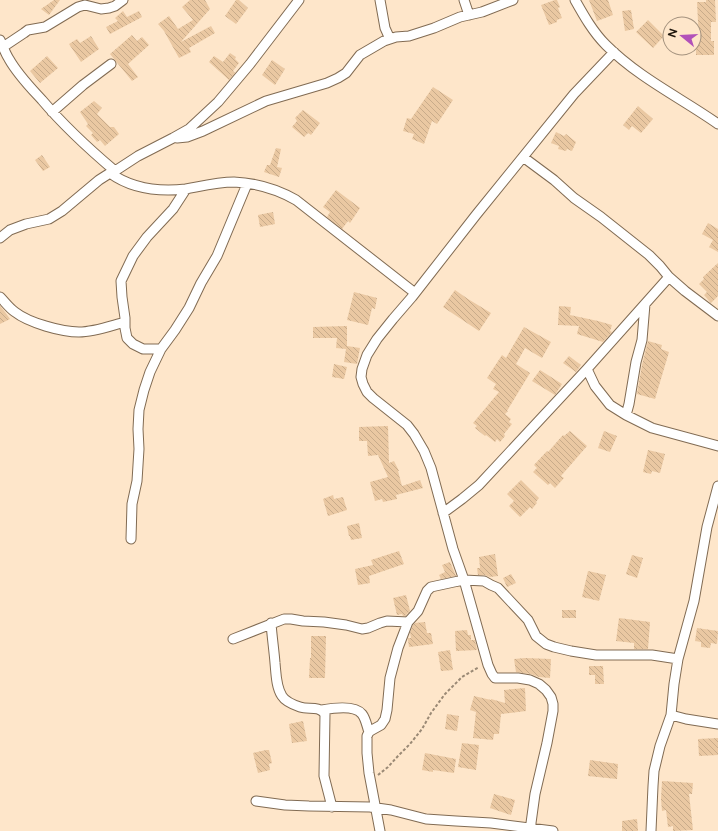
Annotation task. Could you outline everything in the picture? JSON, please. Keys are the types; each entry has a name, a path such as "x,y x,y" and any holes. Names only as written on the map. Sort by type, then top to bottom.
{"street":[{"path":"123,0 115,6 109,8 101,9 85,5 78,7 45,27 28,30 2,50 23,80 52,112 113,172 118,179 145,188 158,189 186,189 233,182 278,191 296,200 415,293"},
{"path":"0,238 10,230 26,224 49,219 62,211 99,180 144,153 189,129 218,102 250,64 299,0"},
{"path":"380,0 385,28 390,39"},
{"path":"464,0 469,15"},
{"path":"173,138 187,137 266,101 327,83 338,78 346,73 360,55 384,41 396,37 408,36 482,12 513,0"},
{"path":"575,0 586,19 606,45 630,66 655,84 718,124"},
{"path":"531,828 535,794 553,711 551,697 539,684 530,680 518,678 495,678 492,674 488,666 464,580 453,549 432,468 424,451 407,425 370,395 363,384 361,377 367,355 393,319 574,94 614,52"},
{"path":"52,112 83,85 111,64"},
{"path":"523,157 649,255 669,277 718,316"},
{"path":"131,540 132,504 137,481 139,450 139,410 144,390 150,372 161,349 189,308 201,283 217,256 247,184"},
{"path":"161,349 143,349 133,344 128,338 125,328 121,281 133,256 147,237 173,209 186,189"},
{"path":"443,513 479,485 587,369 669,277"},
{"path":"0,297 14,312 26,319 66,331 80,332 125,322"},
{"path":"626,415 636,362 642,340 645,304"},
{"path":"587,369 595,386 610,405 626,415 652,428 718,446"},
{"path":"651,831 654,771 660,746 671,715 678,659 694,601 707,527 718,486"},
{"path":"369,732 381,725 385,719 390,678 398,648 408,622 418,611 427,591 431,587 464,580 484,581 498,588 528,620 536,636 546,644 554,647 596,655 652,656 678,659"},
{"path":"234,639 271,623 291,618 303,621 346,624 362,629 380,622 408,622"},
{"path":"271,623 276,676 279,691 282,696 301,708 317,708 322,710 338,708 353,709 359,711 363,715 369,732 367,736 367,749 380,831"},
{"path":"322,710 325,714 326,720 324,776 332,806"},
{"path":"671,715 718,724"},
{"path":"256,801 285,805 363,806 391,810 426,818 491,822 552,831"}],"path":[{"path":"371,780 388,767 410,744 422,729 430,713 462,677 479,668 488,666"}],"building":[{"path":"54,0 60,0 49,15 41,9"},
{"path":"190,0 205,0 210,9 181,42 211,26 215,33 189,48 191,52 179,58 164,31 158,24 169,16 178,29 193,20 182,7"},
{"path":"236,0 239,0 248,8 236,24 225,16"},
{"path":"557,0 560,7 558,8 562,18 549,25 541,5"},
{"path":"589,0 608,0 613,15 597,21"},
{"path":"706,0 715,0 716,22 711,22 711,41 714,41 714,55 702,55 702,16 698,16 697,2 706,2"},
{"path":"631,10 634,29 625,31 622,11"},
{"path":"123,11 127,17 139,11 142,17 110,34 106,27 118,21 115,18"},
{"path":"648,20 662,34 662,38 653,48 636,32"},
{"path":"132,35 137,41 142,37 149,45 128,64 138,77 132,81 110,54"},
{"path":"91,36 99,49 81,62 69,44 77,39 80,43"},
{"path":"230,53 236,57 235,59 239,63 233,71 235,73 229,80 209,62 214,56 223,62"},
{"path":"47,56 58,68 40,83 30,71"},
{"path":"272,60 285,69 275,85 262,75"},
{"path":"433,87 453,100 437,124 432,121 424,144 412,139 414,134 403,131 407,118 411,119"},
{"path":"94,101 102,108 97,114 110,127 114,127 119,134 105,146 100,140 97,142 91,135 93,133 86,126 88,124 80,112"},
{"path":"638,106 653,119 641,133 632,126 629,130 623,125"},
{"path":"303,110 320,123 311,135 308,133 304,137 292,127 297,121 295,118"},
{"path":"556,132 564,136 566,134 576,142 572,151 567,149 566,151 558,149 559,146 551,143"},
{"path":"276,148 281,149 277,167 282,168 279,177 264,172 267,165 270,165"},
{"path":"42,155 50,167 43,171 35,160"},
{"path":"336,190 360,208 350,223 348,221 342,229 327,217 330,212 323,207"},
{"path":"273,212 275,224 260,227 258,215"},
{"path":"708,223 718,229 718,252 709,247 713,240 702,234"},
{"path":"718,263 718,296 711,303 704,295 707,292 699,284 704,279 703,277"},
{"path":"455,290 491,313 479,331 443,307"},
{"path":"354,292 377,298 375,309 372,308 368,325 347,320"},
{"path":"0,306 10,319 0,324"},
{"path":"559,306 571,307 570,315 612,325 610,331 612,332 603,342 577,334 579,326 558,325"},
{"path":"347,326 347,346 360,348 357,364 344,362 346,349 336,348 337,338 313,338 313,327"},
{"path":"524,327 551,342 542,358 525,348 516,364 530,373 505,414 511,419 509,422 512,424 500,442 497,439 495,442 475,428 477,426 473,423 499,392 493,389 496,384 487,378 502,355 506,358"},
{"path":"648,341 662,345 661,349 669,352 655,399 637,394"},
{"path":"569,356 581,365 576,372 563,363"},
{"path":"334,364 347,367 344,379 332,377"},
{"path":"540,370 562,384 555,395 532,381"},
{"path":"388,426 389,463 394,461 399,471 402,486 420,480 423,488 396,495 397,499 383,502 382,499 375,501 370,482 388,477 378,455 368,456 367,441 359,441 359,427"},
{"path":"570,431 587,446 561,476 564,478 555,488 550,483 548,485 533,472 537,468 534,465 563,435 564,436"},
{"path":"604,431 617,436 610,452 598,448"},
{"path":"648,450 665,454 660,473 652,471 651,474 643,472"},
{"path":"521,480 539,498 532,509 530,507 520,517 509,506 514,501 507,494"},
{"path":"333,495 334,499 343,497 347,510 328,516 323,499"},
{"path":"359,523 362,538 351,540 347,526"},
{"path":"399,551 404,564 369,576 370,583 358,585 355,569 373,565 371,560"},
{"path":"495,554 498,576 490,577 478,575 477,568 480,568 479,557"},
{"path":"632,555 643,558 637,578 626,574"},
{"path":"450,562 456,576 441,579 439,575 445,572 442,565"},
{"path":"588,571 606,575 599,601 582,597"},
{"path":"511,574 516,583 507,587 503,578"},
{"path":"406,595 410,611 405,616 402,614 397,615 393,598"},
{"path":"562,610 576,610 576,618 562,618"},
{"path":"619,618 650,622 648,649 634,649 634,643 616,641"},
{"path":"425,622 427,633 431,633 433,644 409,647 408,638 411,638 410,633 413,625 415,623"},
{"path":"697,628 718,631 717,644 711,643 710,648 701,647 701,642 695,641"},
{"path":"467,630 468,635 471,635 471,640 475,640 477,650 456,651 455,631"},
{"path":"311,636 326,636 325,678 309,678"},
{"path":"450,650 453,670 441,671 438,652"},
{"path":"514,659 551,659 550,678 516,672"},
{"path":"589,666 603,666 604,684 595,684 595,675 589,675"},
{"path":"525,688 526,711 501,714 499,734 494,734 493,740 473,738 476,712 470,710 474,696 505,703 504,690"},
{"path":"447,714 459,716 457,731 445,729"},
{"path":"303,721 307,741 292,743 289,724"},
{"path":"718,738 718,755 699,756 698,739"},
{"path":"462,743 479,745 476,770 458,767"},
{"path":"269,750 272,763 269,764 270,770 258,773 253,753"},
{"path":"425,753 456,759 454,773 422,770"},
{"path":"590,760 618,764 617,779 588,776"},
{"path":"662,781 693,783 692,794 689,794 693,830 673,831 673,826 668,827 666,810 662,811"},
{"path":"494,794 515,800 511,815 490,808"},
{"path":"637,819 638,831 622,831 622,821"}]}
